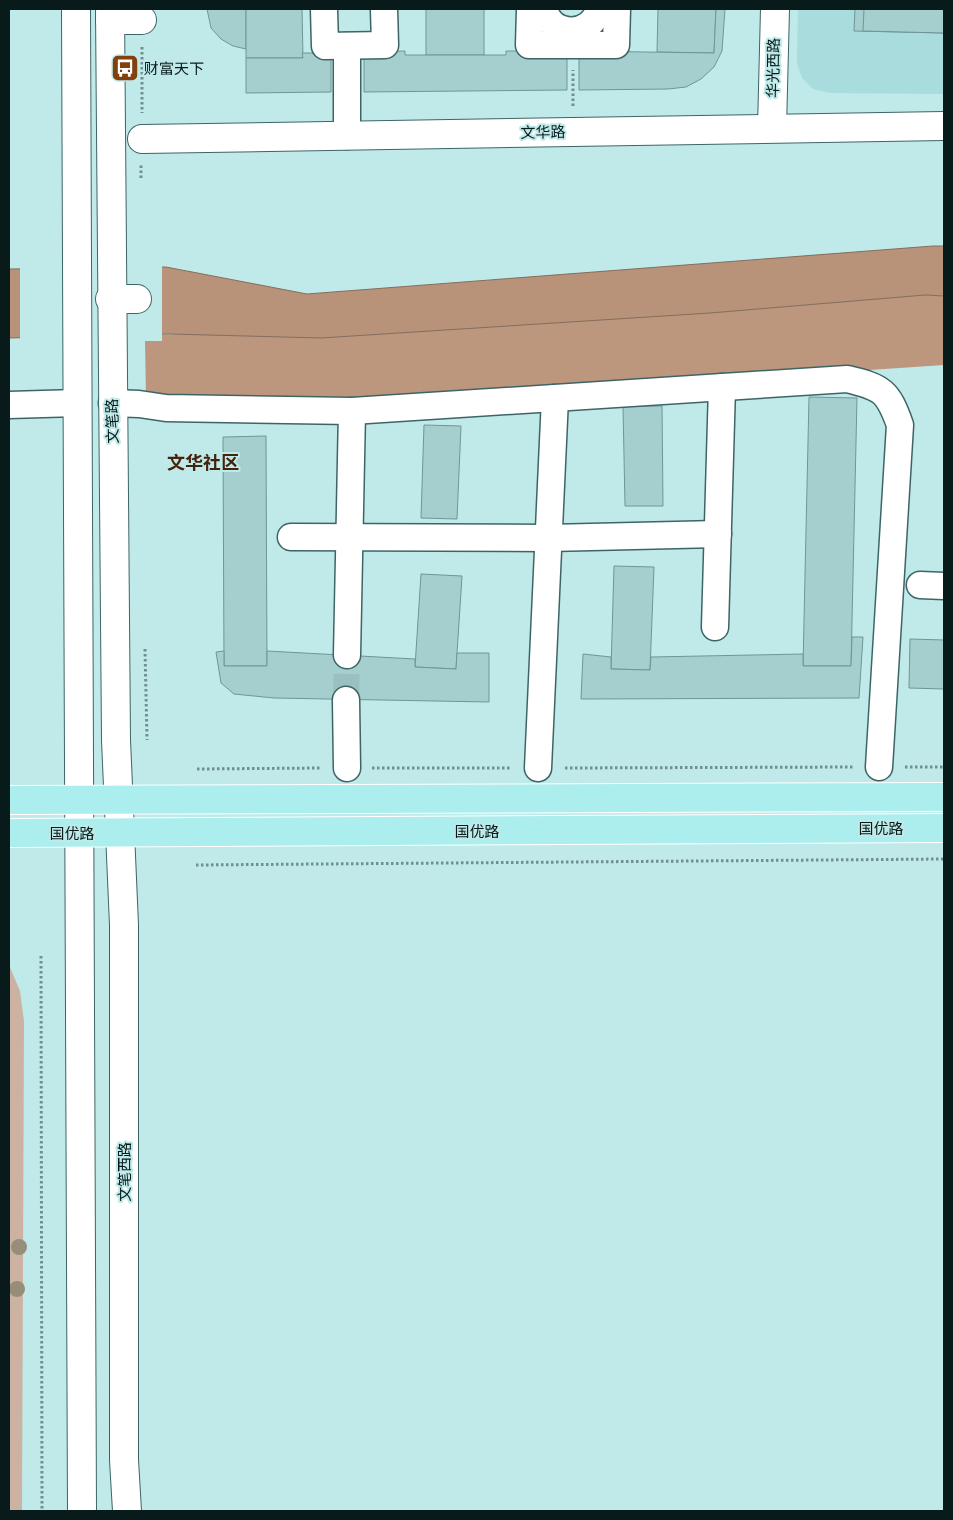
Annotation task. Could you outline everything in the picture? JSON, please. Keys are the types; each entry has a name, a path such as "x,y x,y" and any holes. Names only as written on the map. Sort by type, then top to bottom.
{"main road":[{"path":"76,9 82,1511"},
{"name":"华光西路","path":"772,128 775,9"},
{"path":"110,14 142,20"},
{"name":"文笔路","path":"110,14 110,299 120,833"},
{"name":"文华路","path":"142,139 944,126"},
{"path":"110,299 137,299"},
{"name":"国优路","path":"9,800 944,797"},
{"name":"国优路","path":"9,833 944,828"},
{"name":"文笔西路","path":"120,833 124,925 124,1440 127,1511"}],"street":[{"path":"324,9 325,46 385,45 384,9"},
{"path":"530,9 529,45 573,38 616,45 617,9"},
{"path":"544,9 549,20 556,27 573,38"},
{"path":"573,38 589,25 599,9"},
{"path":"347,46 347,136"},
{"path":"112,403 166,408 352,411 847,380 871,385 890,399 900,424 879,767"},
{"path":"716,627 722,387"},
{"path":"538,768 555,398"},
{"path":"9,404 77,403"},
{"path":"347,655 352,411"},
{"path":"291,537 349,539 549,538 718,534"},
{"path":"346,700 347,768"}],"path":[{"path":"197,769 944,767"},
{"path":"196,864 944,859"},
{"path":"41,956 42,1511"}],"shaded area":[{"path":"798,9 944,9 944,94 830,93 813,89 802,78 797,63"},
{"path":"944,246 944,296 925,295 710,313 321,338 170,334 9,338 9,269 166,267 307,294"},
{"path":"925,295 944,296 944,365 353,405 146,398 145,341 162,341 162,335"},
{"path":"9,965 20,991 24,1021 22,1511 9,1511"}],"pier":[{"path":"162,264 162,337 20,341 20,266"}],"building":[{"path":"207,9 246,9 246,49 233,46 221,39 211,28"},
{"path":"246,9 302,9 303,58 246,58"},
{"path":"426,9 484,9 484,55 426,55"},
{"path":"658,9 716,9 714,53 657,52"},
{"path":"716,9 725,9 722,51 714,67 701,79 686,87 668,89 579,90 579,51 714,53"},
{"path":"855,9 944,9 944,33 854,31"},
{"path":"864,9 944,9 944,33 863,31"},
{"path":"405,51 405,55 506,55 506,51 567,51 567,90 364,92 364,52"},
{"path":"302,53 331,53 331,92 246,93 246,58 303,58"},
{"path":"809,397 857,398 851,666 803,666"},
{"path":"623,406 662,406 663,506 625,506"},
{"path":"424,425 461,426 457,519 421,518"},
{"path":"266,436 267,666 224,666 223,437"},
{"path":"614,566 654,567 650,670 611,669"},
{"path":"421,574 462,576 456,669 415,667"},
{"path":"852,637 863,637 859,698 581,699 583,654 611,657 611,669 650,670 651,657 803,654 803,666 851,666"},
{"path":"910,639 944,640 944,689 909,688"},
{"path":"224,651 224,666 267,666 267,651 415,659 415,667 456,669 457,653 489,653 489,702 274,698 234,694 221,683 216,652"}],"tunnel":[{"path":"346,700 347,655"}],"place":[{"name":"财富天下","path":"125,68"}],"district":[{"name":"文华社区","path":"203,463"}]}
